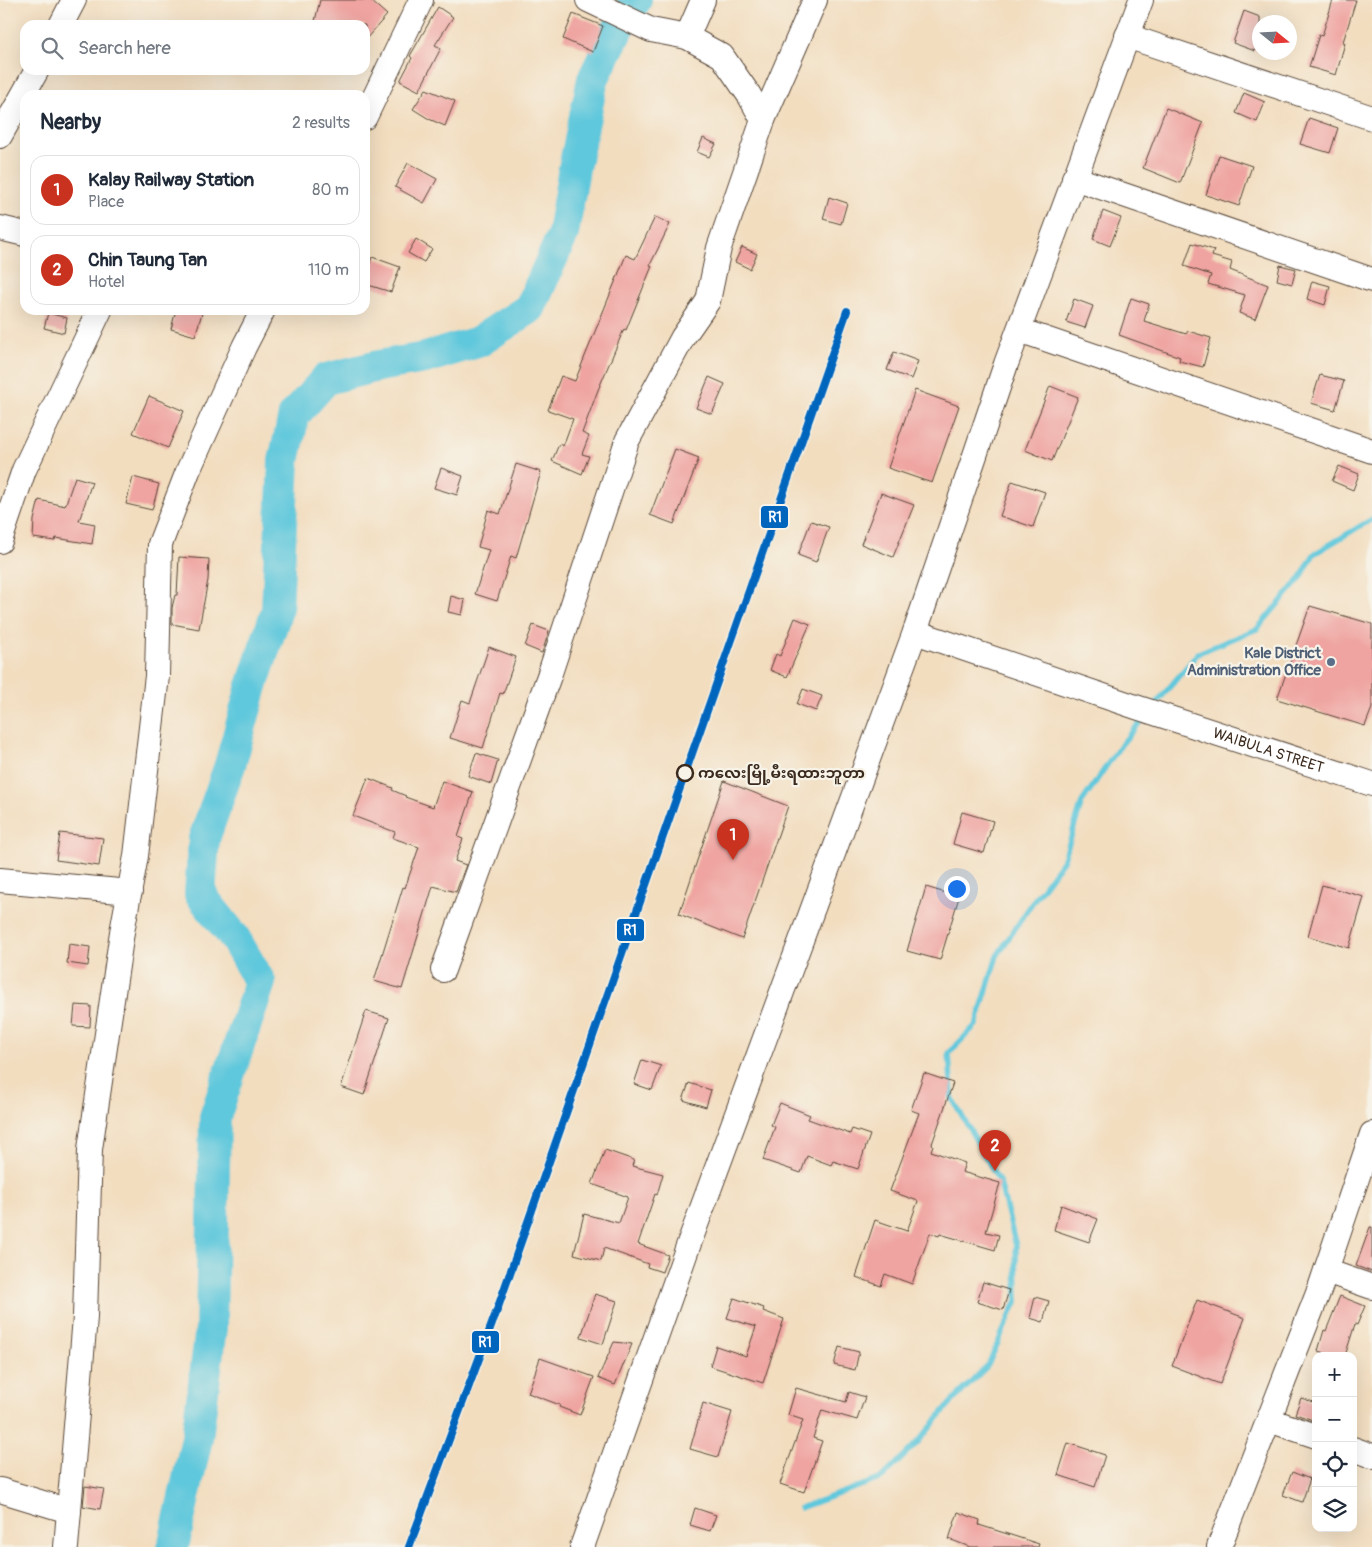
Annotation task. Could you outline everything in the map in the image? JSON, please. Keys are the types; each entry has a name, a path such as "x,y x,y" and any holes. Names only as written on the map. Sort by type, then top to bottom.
{"street":[{"path":"64,20 74,0"},
{"path":"370,107 421,0"},
{"path":"687,37 703,0"},
{"path":"443,970 549,676 627,441 683,337 708,301 719,248 763,120 815,0"},
{"path":"582,1547 690,1240 915,632 1018,330 1141,0"},
{"path":"592,2 651,30 687,37 722,56 749,95 763,120"},
{"path":"1127,36 1372,118"},
{"path":"26,90 34,75"},
{"path":"0,136 20,100"},
{"path":"1074,178 1372,280"},
{"path":"0,228 20,233"},
{"path":"0,541 24,470 98,315"},
{"path":"66,1547 85,1317 90,1149 136,856 157,676 160,544 188,471 244,346 260,315"},
{"path":"1018,330 1372,451"},
{"name":"WAIBULA STREET","path":"915,632 1372,784"},
{"path":"0,880 130,892"},
{"path":"1219,1547 1326,1271 1372,1134"},
{"path":"1326,1271 1372,1287"},
{"path":"1269,1420 1312,1435"},
{"path":"1357,1450 1372,1456"},
{"path":"0,1490 69,1511"}],"building":[{"path":"320,0 370,0 387,15 370,34 370,20 315,20"},
{"path":"1333,0 1356,0 1343,42 1345,43 1336,75 1309,67 1319,35 1322,36"},
{"path":"438,7 453,17 435,45 441,48 419,91 400,81 412,58 410,56"},
{"path":"1244,11 1255,15 1252,15 1252,50 1233,43"},
{"path":"573,14 603,26 593,52 563,39"},
{"path":"426,89 455,101 445,126 413,109"},
{"path":"1244,93 1265,102 1257,122 1236,113"},
{"path":"1166,108 1203,123 1180,183 1143,168"},
{"path":"1309,118 1338,128 1330,153 1300,144"},
{"path":"703,138 716,144 709,157 697,152"},
{"path":"1219,155 1252,166 1239,206 1206,195"},
{"path":"408,163 437,179 424,203 395,187"},
{"path":"829,197 847,203 841,224 823,219"},
{"path":"1103,211 1121,218 1110,246 1093,239"},
{"path":"655,217 670,224 650,265 652,266 626,330 624,329 598,390 582,433 589,436 582,454 589,456 582,474 552,461 559,444 563,446 573,419 548,410 561,376 575,381 626,255 635,259"},
{"path":"416,239 432,249 424,262 408,253"},
{"path":"1192,243 1214,250 1212,256 1232,262 1230,270 1268,285 1255,319 1239,313 1245,295 1208,284 1211,275 1184,266"},
{"path":"742,247 757,254 750,269 735,262"},
{"path":"372,257 400,267 391,292 370,286 370,263"},
{"path":"1280,265 1296,269 1292,284 1277,280"},
{"path":"1312,281 1330,286 1325,305 1307,299"},
{"path":"1131,298 1149,304 1144,321 1186,334 1188,331 1211,338 1203,367 1179,361 1180,357 1119,335"},
{"path":"1074,299 1093,306 1085,328 1066,322"},
{"path":"47,315 67,318 64,333 44,328"},
{"path":"175,315 201,315 195,336 171,329"},
{"path":"894,352 918,361 911,379 887,370"},
{"path":"1320,375 1344,381 1335,410 1311,403"},
{"path":"709,377 725,384 712,414 696,408"},
{"path":"1050,386 1078,397 1052,461 1025,450"},
{"path":"915,390 959,406 932,483 888,468"},
{"path":"149,396 184,411 168,448 133,433"},
{"path":"675,449 699,458 674,524 650,515"},
{"path":"516,464 541,472 516,558 511,556 497,601 475,594 489,550 478,547 488,510 500,514"},
{"path":"1339,466 1359,474 1353,490 1332,481"},
{"path":"441,468 463,476 457,495 434,488"},
{"path":"75,477 92,482 79,521 95,524 92,544 56,538 55,541 33,538 34,520 39,500 65,506"},
{"path":"133,477 159,484 152,510 126,504"},
{"path":"1012,481 1045,492 1033,527 1000,516"},
{"path":"881,493 914,505 893,557 861,544"},
{"path":"811,521 829,527 816,562 798,555"},
{"path":"179,557 209,559 208,580 199,629 172,624 172,608 175,595 177,595"},
{"path":"451,596 465,600 462,615 448,612"},
{"name":"Kale District Administration Office","path":"1310,606 1372,624 1372,708 1365,726 1277,699"},
{"path":"795,618 810,624 787,677 770,670 776,654 780,656"},
{"path":"533,625 549,631 542,653 525,646"},
{"path":"489,647 516,657 503,694 500,693 483,748 450,738 462,700 470,703"},
{"path":"803,689 822,696 816,711 797,704"},
{"path":"476,753 498,760 491,784 468,776"},
{"path":"368,778 393,788 392,790 405,797 433,807 442,781 473,792 458,837 463,839 455,861 466,865 456,892 433,886 402,989 374,981 403,887 405,888 419,847 393,838 395,832 353,816"},
{"path":"724,781 788,806 742,939 679,914"},
{"path":"962,812 993,821 984,853 953,844"},
{"path":"60,833 103,838 99,866 56,860"},
{"path":"1322,885 1364,897 1349,948 1308,936"},
{"path":"926,887 959,897 940,960 907,951"},
{"path":"69,944 90,947 88,966 67,963"},
{"path":"75,1005 91,1006 90,1027 73,1026"},
{"path":"366,1011 389,1018 364,1095 341,1087"},
{"path":"642,1060 661,1066 652,1090 634,1084"},
{"path":"924,1073 953,1083 931,1151 965,1163 962,1172 1000,1183 986,1232 999,1235 995,1250 940,1234 939,1236 930,1233 912,1284 885,1274 881,1286 856,1277 875,1220 907,1231 918,1201 890,1191 919,1113 911,1110"},
{"path":"689,1083 711,1090 706,1107 683,1100"},
{"path":"780,1103 810,1115 808,1119 850,1134 852,1129 870,1135 858,1169 833,1161 831,1165 807,1156 801,1173 763,1160 775,1127 771,1125"},
{"path":"605,1150 634,1160 632,1166 663,1174 638,1244 668,1255 662,1272 647,1267 648,1264 604,1248 601,1261 574,1254 584,1214 619,1223 628,1197 592,1184"},
{"path":"1061,1205 1098,1219 1089,1242 1054,1230"},
{"path":"1370,1227 1372,1227 1372,1272 1356,1266"},
{"path":"983,1282 1009,1290 1003,1310 977,1302"},
{"path":"595,1294 617,1301 603,1344 581,1337"},
{"path":"1340,1296 1365,1306 1357,1325 1355,1324 1346,1352 1318,1351 1324,1330 1326,1331"},
{"path":"1035,1297 1049,1301 1043,1322 1030,1318"},
{"path":"734,1298 764,1308 763,1311 784,1319 763,1383 710,1366 716,1346 746,1356 756,1327 727,1318"},
{"path":"1197,1300 1245,1318 1220,1384 1172,1366"},
{"path":"614,1342 632,1344 615,1385 598,1378"},
{"path":"839,1347 859,1352 855,1370 834,1365"},
{"path":"540,1358 594,1377 580,1415 528,1393"},
{"path":"796,1388 846,1402 849,1392 865,1397 857,1420 822,1410 813,1438 822,1441 804,1492 780,1484 803,1420 788,1415"},
{"path":"1301,1398 1312,1402 1312,1420 1295,1414"},
{"path":"703,1403 732,1412 718,1457 690,1449"},
{"path":"1068,1443 1105,1455 1095,1487 1058,1475"},
{"path":"1292,1472 1310,1479 1302,1502 1283,1495"},
{"path":"85,1486 104,1489 100,1509 83,1506"},
{"path":"695,1508 716,1515 710,1531 690,1525"},
{"path":"958,1512 980,1520 979,1525 1039,1544 1038,1547 970,1547 949,1539"}],"waterway":[{"path":"173,1547 197,1438 211,1328 215,1117 260,982 234,937 200,894 204,839 230,765 252,686 277,610 284,461 294,415 326,379 378,366 425,358 478,342 530,308 563,234 574,168 593,79 617,31 636,0"},
{"path":"1154,706 1198,653 1257,629 1300,579 1314,554 1372,519"},
{"path":"800,1508 882,1478 919,1441 948,1406 988,1365 1017,1300 1016,1246 1000,1183 952,1098 949,1053 976,1025 997,956 1064,859 1082,802 1120,746 1146,715"}],"transit line":[{"name":"R1","path":"409,1547 496,1313 847,311"}],"place":[{"name":"Kale District Administration Office","path":"1331,662"},
{"name":"ကလေးမြို့မီးရထားဘူတာ","path":"685,773"},
{"name":"Kalay Railway Station","path":"733,860"},
{"name":"Chin Taung Tan","path":"995,1171"}]}
